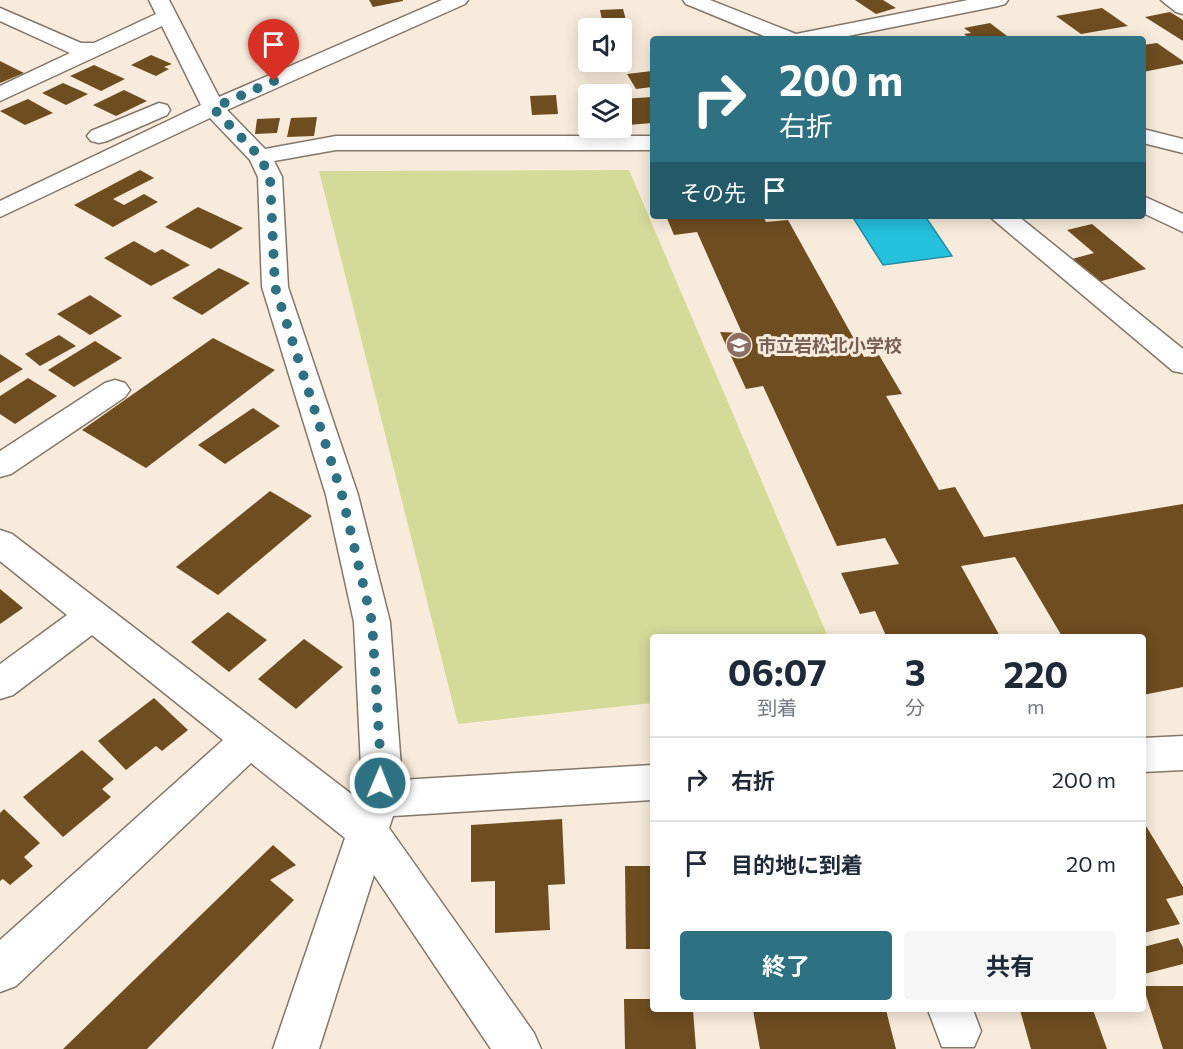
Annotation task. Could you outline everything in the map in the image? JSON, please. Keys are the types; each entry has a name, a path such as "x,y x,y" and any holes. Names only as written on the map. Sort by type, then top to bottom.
{"street":[{"path":"99,136 208,99 458,0"},
{"path":"693,0 729,6 784,36"},
{"path":"817,36 998,0"},
{"path":"1171,0 1183,8"},
{"path":"0,94 97,49 163,8 208,99 260,157 270,177 275,287 342,495 372,622 381,767 373,816 296,1049"},
{"path":"0,14 78,49 97,49"},
{"path":"0,210 208,99"},
{"path":"1146,137 1183,146"},
{"path":"260,157 336,142 650,143"},
{"path":"1146,200 1173,196"},
{"path":"1146,203 1183,224"},
{"path":"1006,219 1183,364"},
{"path":"0,466 116,390"},
{"path":"0,543 250,740 373,816 518,1049"},
{"path":"0,684 92,616"},
{"path":"0,970 250,740"},
{"path":"1146,755 1183,753"},
{"path":"373,816 650,782"}],"green space":[{"path":"629,170 827,634 650,634 650,703 458,724 319,171"}],"water":[{"path":"854,219 927,219 952,256 883,265"}],"building":[{"path":"369,0 403,0 403,1 373,7"},
{"path":"855,0 883,0 896,8 876,14"},
{"path":"1102,8 1128,26 1081,34 1056,16"},
{"path":"623,9 625,18 602,18 600,10"},
{"path":"1170,12 1183,20 1183,41 1145,17"},
{"path":"990,23 1007,36 966,36 964,34 971,33 964,28"},
{"path":"278,41 289,55 265,60 255,46"},
{"path":"1157,43 1183,61 1183,64 1146,71 1146,45"},
{"path":"151,55 172,64 164,67 169,69 156,76 131,65"},
{"path":"0,61 24,73 0,83"},
{"path":"94,65 125,79 101,91 70,76"},
{"path":"650,71 650,87 636,89 627,74"},
{"path":"63,83 88,94 66,105 42,93"},
{"path":"124,90 147,101 116,116 93,105"},
{"path":"556,95 558,114 532,115 530,96"},
{"path":"650,97 650,123 632,125 632,98"},
{"path":"28,99 53,113 25,125 0,111"},
{"path":"317,117 314,136 287,137 291,118"},
{"path":"280,118 277,133 255,134 257,119"},
{"path":"140,170 154,178 113,199 124,205 144,194 158,202 113,227 74,205"},
{"path":"198,207 243,228 211,249 165,227"},
{"path":"667,219 764,219 766,222 788,220 864,357 879,355 902,394 886,396 939,490 955,487 984,537 1183,504 1183,687 1146,694 1146,634 1061,634 1015,557 961,566 999,634 885,634 875,611 860,614 841,573 899,564 885,538 837,546 763,386 746,389 720,332 742,333 697,232 674,235"},
{"path":"1092,224 1146,269 1098,282 1072,259 1094,253 1067,230"},
{"path":"134,241 155,253 162,249 190,265 151,286 104,258"},
{"path":"219,268 250,283 202,315 172,298"},
{"path":"90,295 122,316 90,335 57,314"},
{"path":"59,335 76,346 40,366 25,354"},
{"path":"213,338 275,370 146,468 82,430"},
{"path":"95,341 122,358 74,387 48,370"},
{"path":"0,354 23,369 0,383"},
{"path":"28,378 57,396 15,424 0,414 0,396"},
{"path":"253,408 280,426 225,464 198,445"},
{"path":"270,491 312,516 218,595 176,567"},
{"path":"0,589 23,608 0,624"},
{"path":"228,612 267,640 229,672 191,642"},
{"path":"304,639 343,667 296,709 258,679"},
{"path":"154,698 188,730 162,751 156,746 126,770 98,741"},
{"path":"82,750 114,779 102,789 111,797 63,837 23,797"},
{"path":"4,809 40,843 24,857 33,866 10,885 3,879 0,881 0,813"},
{"path":"562,819 565,884 548,885 550,930 495,933 495,881 471,882 471,825"},
{"path":"1146,826 1183,887 1183,895 1166,899 1180,924 1146,932"},
{"path":"273,845 296,865 270,880 294,900 147,1049 63,1049"},
{"path":"625,866 650,866 650,949 626,949"},
{"path":"1178,938 1183,947 1183,964 1146,973 1146,946"},
{"path":"1146,986 1183,986 1183,1049 1163,1049 1146,995"},
{"path":"624,999 650,999 650,1012 693,1012 696,1049 625,1049"},
{"path":"753,1012 887,1012 896,1049 760,1049"},
{"path":"1021,1012 1094,1012 1107,1049 1031,1049"}],"place":[{"name":"市立岩松北小学校","path":"739,345"}],"route":[{"path":"274,81 213,108 260,157 270,177 275,287 342,495 372,622 380,783"}]}
